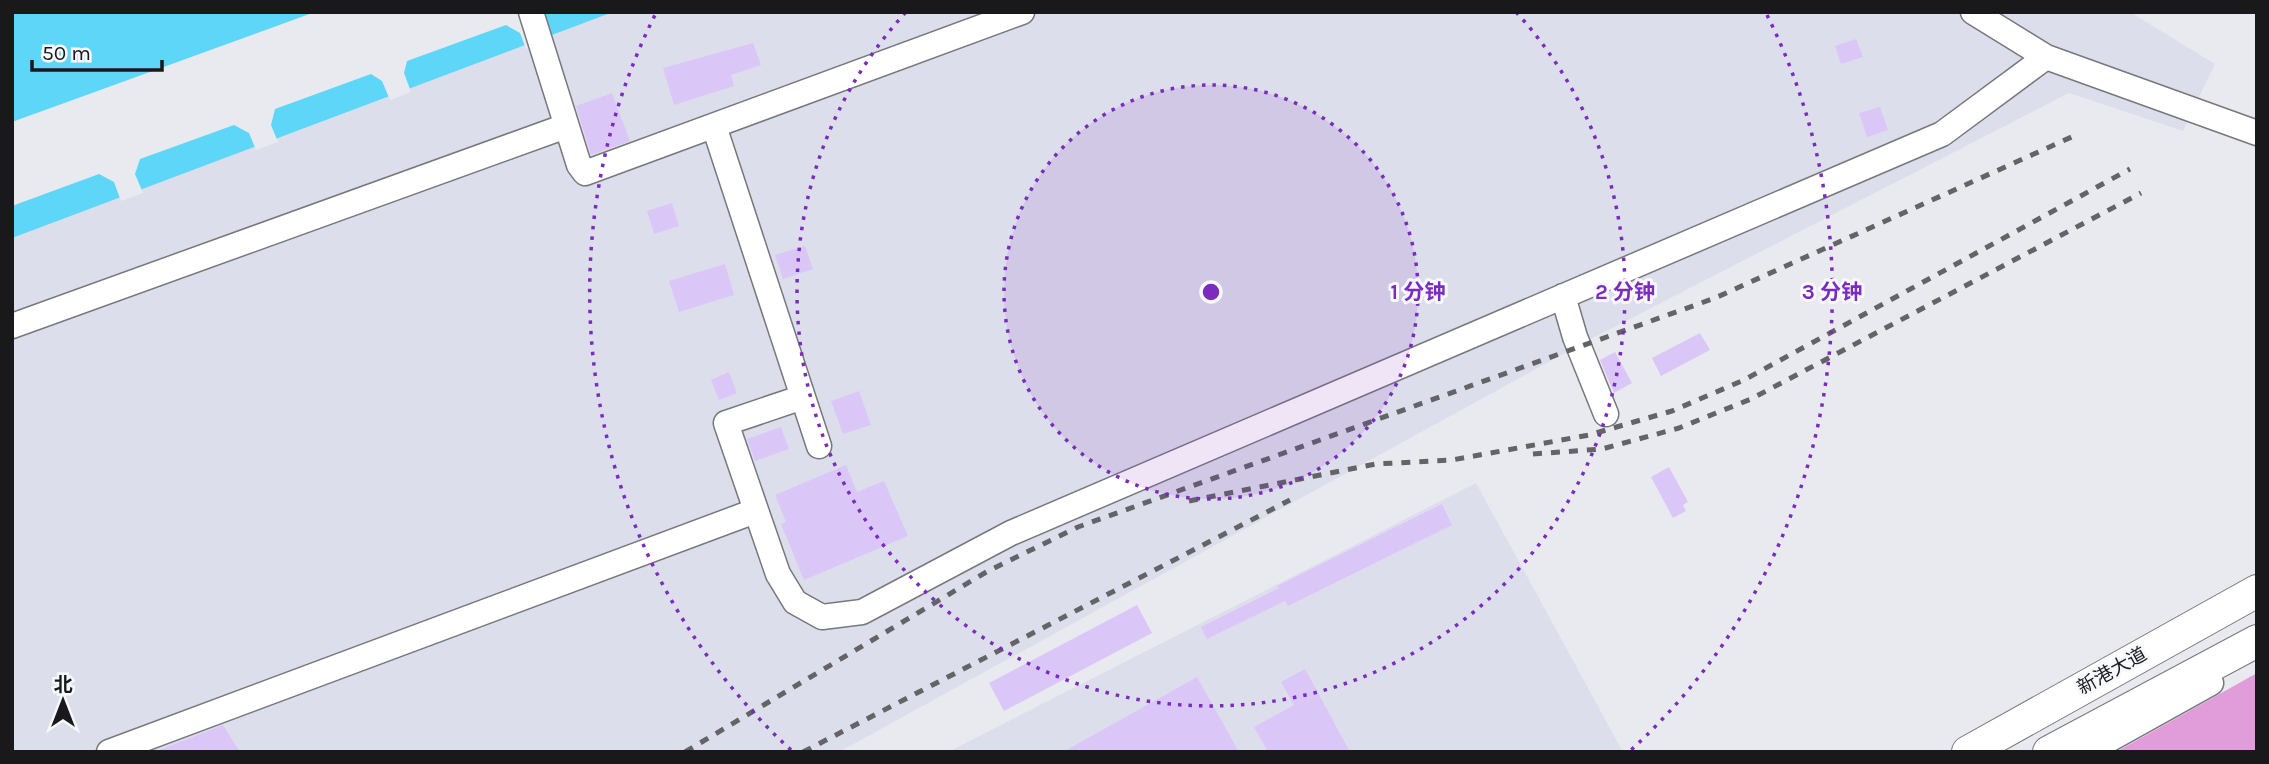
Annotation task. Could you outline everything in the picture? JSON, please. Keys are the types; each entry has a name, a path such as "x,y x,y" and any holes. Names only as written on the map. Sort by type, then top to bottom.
{"main road":[{"name":"新港大道","path":"1968,752 2257,591"},
{"path":"2049,752 2257,641"}],"street":[{"path":"531,12 566,126 584,173 1022,12"},
{"path":"1973,12 2046,57 2257,133"},
{"path":"803,397 726,423 778,574 795,603 822,617 862,612 1011,533 1942,134 2046,57"},
{"path":"12,326 566,126"},
{"path":"714,126 819,446"},
{"path":"1563,296 1579,348 1606,414"},
{"path":"109,752 755,511"},
{"path":"2087,752 2257,657"}],"shaded area":[{"path":"285,12 2130,12 2215,64 2183,131 2069,93 1585,342 839,752 12,752 12,110"},
{"path":"1476,483 1623,752 948,752"},
{"path":"2257,673 2257,752 2116,752"}],"water":[{"path":"12,12 613,12 12,238"}],"pier":[{"path":"315,12 545,12 542,25 548,40 526,49 520,33 506,25 407,61 404,73 411,92 390,100 382,81 371,74 275,109 271,125 278,142 256,150 249,133 234,125 140,159 135,174 143,193 121,201 114,182 99,174 12,206 12,122"}],"building":[{"path":"1856,39 1863,57 1841,64 1835,46"},
{"path":"753,43 761,65 731,75 734,86 674,105 663,68"},
{"path":"612,93 630,141 591,155 576,106"},
{"path":"1880,107 1888,130 1867,137 1859,113"},
{"path":"672,203 679,226 654,234 647,211"},
{"path":"805,246 813,269 783,279 775,255"},
{"path":"725,264 734,295 679,312 669,281"},
{"path":"1700,333 1710,350 1661,376 1652,358"},
{"path":"1615,352 1632,383 1614,393 1600,360"},
{"path":"729,372 737,393 719,400 711,380"},
{"path":"859,391 871,425 843,434 831,401"},
{"path":"781,427 789,449 755,461 747,439"},
{"path":"846,465 857,492 884,481 908,536 804,580 781,524 786,522 775,495"},
{"path":"1669,467 1688,502 1683,505 1686,511 1673,518 1651,477"},
{"path":"1442,504 1452,525 1288,606 1285,601 1207,639 1201,627"},
{"path":"1137,605 1152,633 1004,711 989,683"},
{"path":"1305,669 1350,752 1268,752 1254,727 1294,705 1281,682"},
{"path":"1197,677 1239,752 1063,752"},
{"path":"223,725 240,752 157,751"}],"railway":[{"path":"685,752 988,571 1078,527 1715,298 2076,135"},
{"path":"1189,501 1376,464 1452,460 1589,435 1672,411 1744,380 2130,169"},
{"path":"1533,454 1602,449 1679,428 1751,399 2141,193"},
{"path":"803,752 1290,500"}]}
